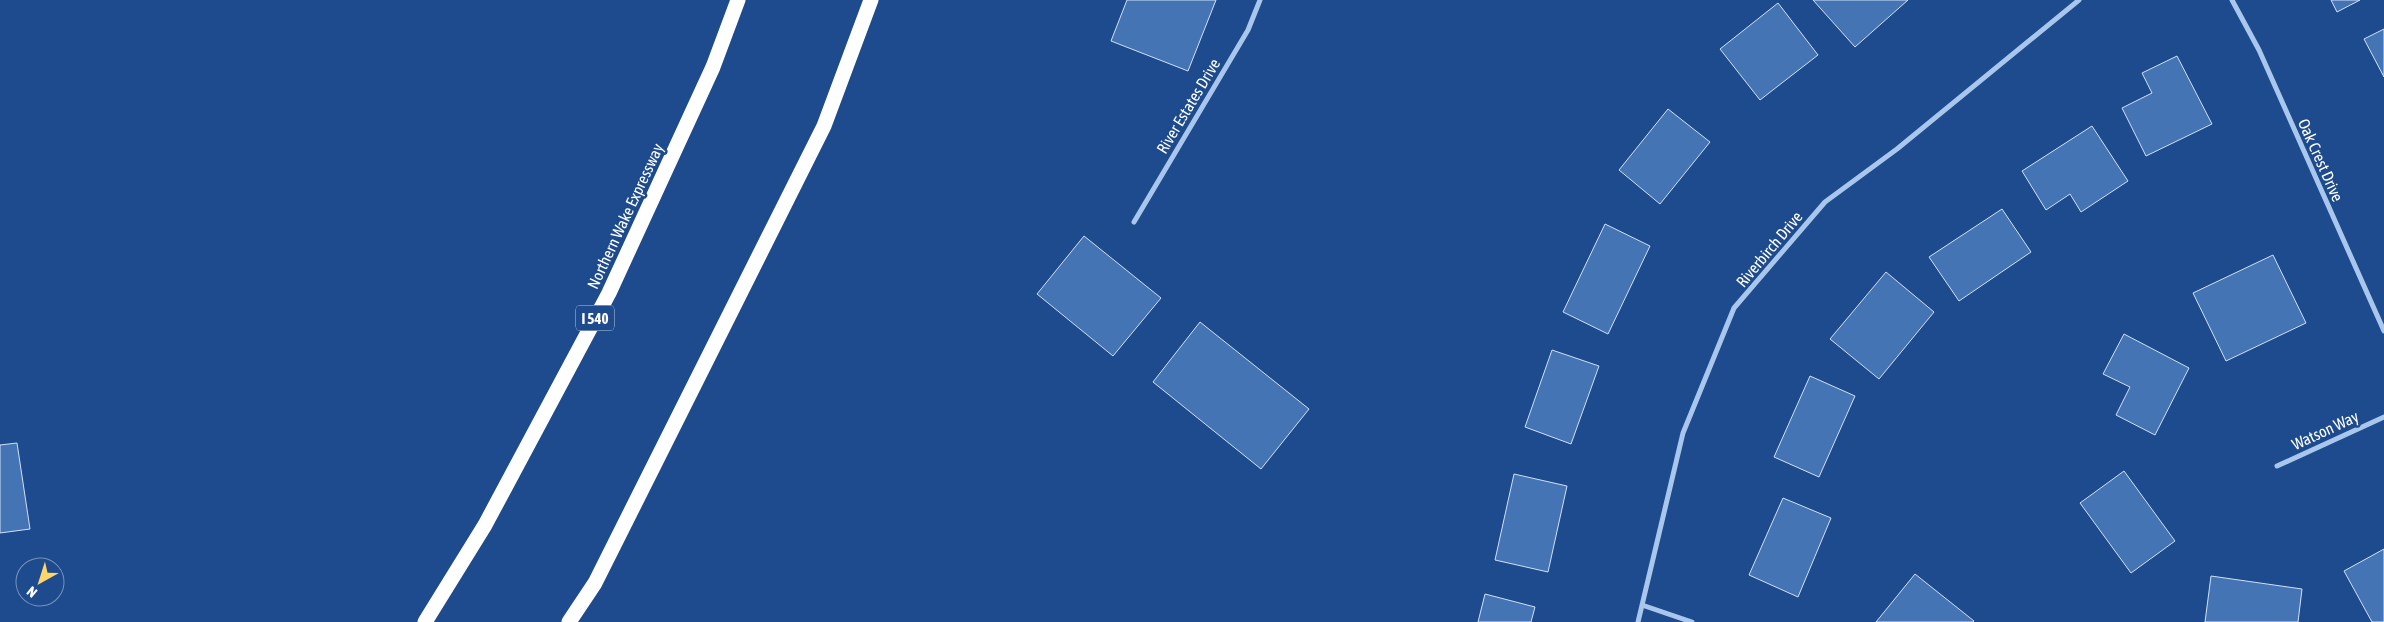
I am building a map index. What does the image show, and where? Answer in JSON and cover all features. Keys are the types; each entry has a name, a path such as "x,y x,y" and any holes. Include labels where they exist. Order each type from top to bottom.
{"highway":[{"name":"Northern Wake Expressway","path":"425,622 485,525 609,293 713,67 738,0"},
{"path":"569,622 595,583 824,126 871,0"}],"street":[{"name":"River Estates Drive","path":"1134,222 1248,30 1260,0"},
{"name":"Riverbirch Drive","path":"1638,622 1684,433 1734,308 1825,202 1897,148 2079,0"},
{"name":"Oak Crest Drive","path":"2232,0 2259,50 2384,331"},
{"name":"Watson Way","path":"2277,466 2384,417"},
{"path":"1642,605 1692,622"}],"building":[{"path":"1127,0 1216,0 1188,71 1111,41"},
{"path":"1813,0 1908,0 1855,47"},
{"path":"2331,0 2360,0 2337,12"},
{"path":"1778,3 1818,55 1760,100 1720,49"},
{"path":"2384,29 2384,77 2364,39"},
{"path":"2177,56 2212,124 2146,156 2122,108 2152,93 2142,73"},
{"path":"1668,109 1710,142 1660,204 1619,170"},
{"path":"2092,126 2128,181 2081,212 2070,194 2046,210 2022,171"},
{"path":"2002,209 2031,252 1959,301 1929,257"},
{"path":"1605,224 1650,246 1608,334 1563,312"},
{"path":"1084,236 1161,298 1113,356 1037,294"},
{"path":"2273,255 2306,323 2226,361 2193,293"},
{"path":"1886,272 1934,312 1879,379 1830,339"},
{"path":"1200,322 1309,409 1261,469 1153,382"},
{"path":"2124,334 2189,368 2155,435 2116,415 2130,387 2103,374"},
{"path":"1552,350 1599,366 1571,444 1525,427"},
{"path":"1810,376 1855,396 1819,477 1774,457"},
{"path":"17,443 30,529 0,533 0,445"},
{"path":"2124,471 2175,541 2131,573 2080,503"},
{"path":"1514,474 1567,486 1548,572 1495,560"},
{"path":"1783,498 1831,518 1798,597 1749,575"},
{"path":"2384,549 2384,622 2372,622 2344,571"},
{"path":"1915,574 1974,621 1876,622"},
{"path":"2211,576 2302,589 2298,622 2205,622"},
{"path":"1485,594 1535,607 1531,622 1478,622"}]}
